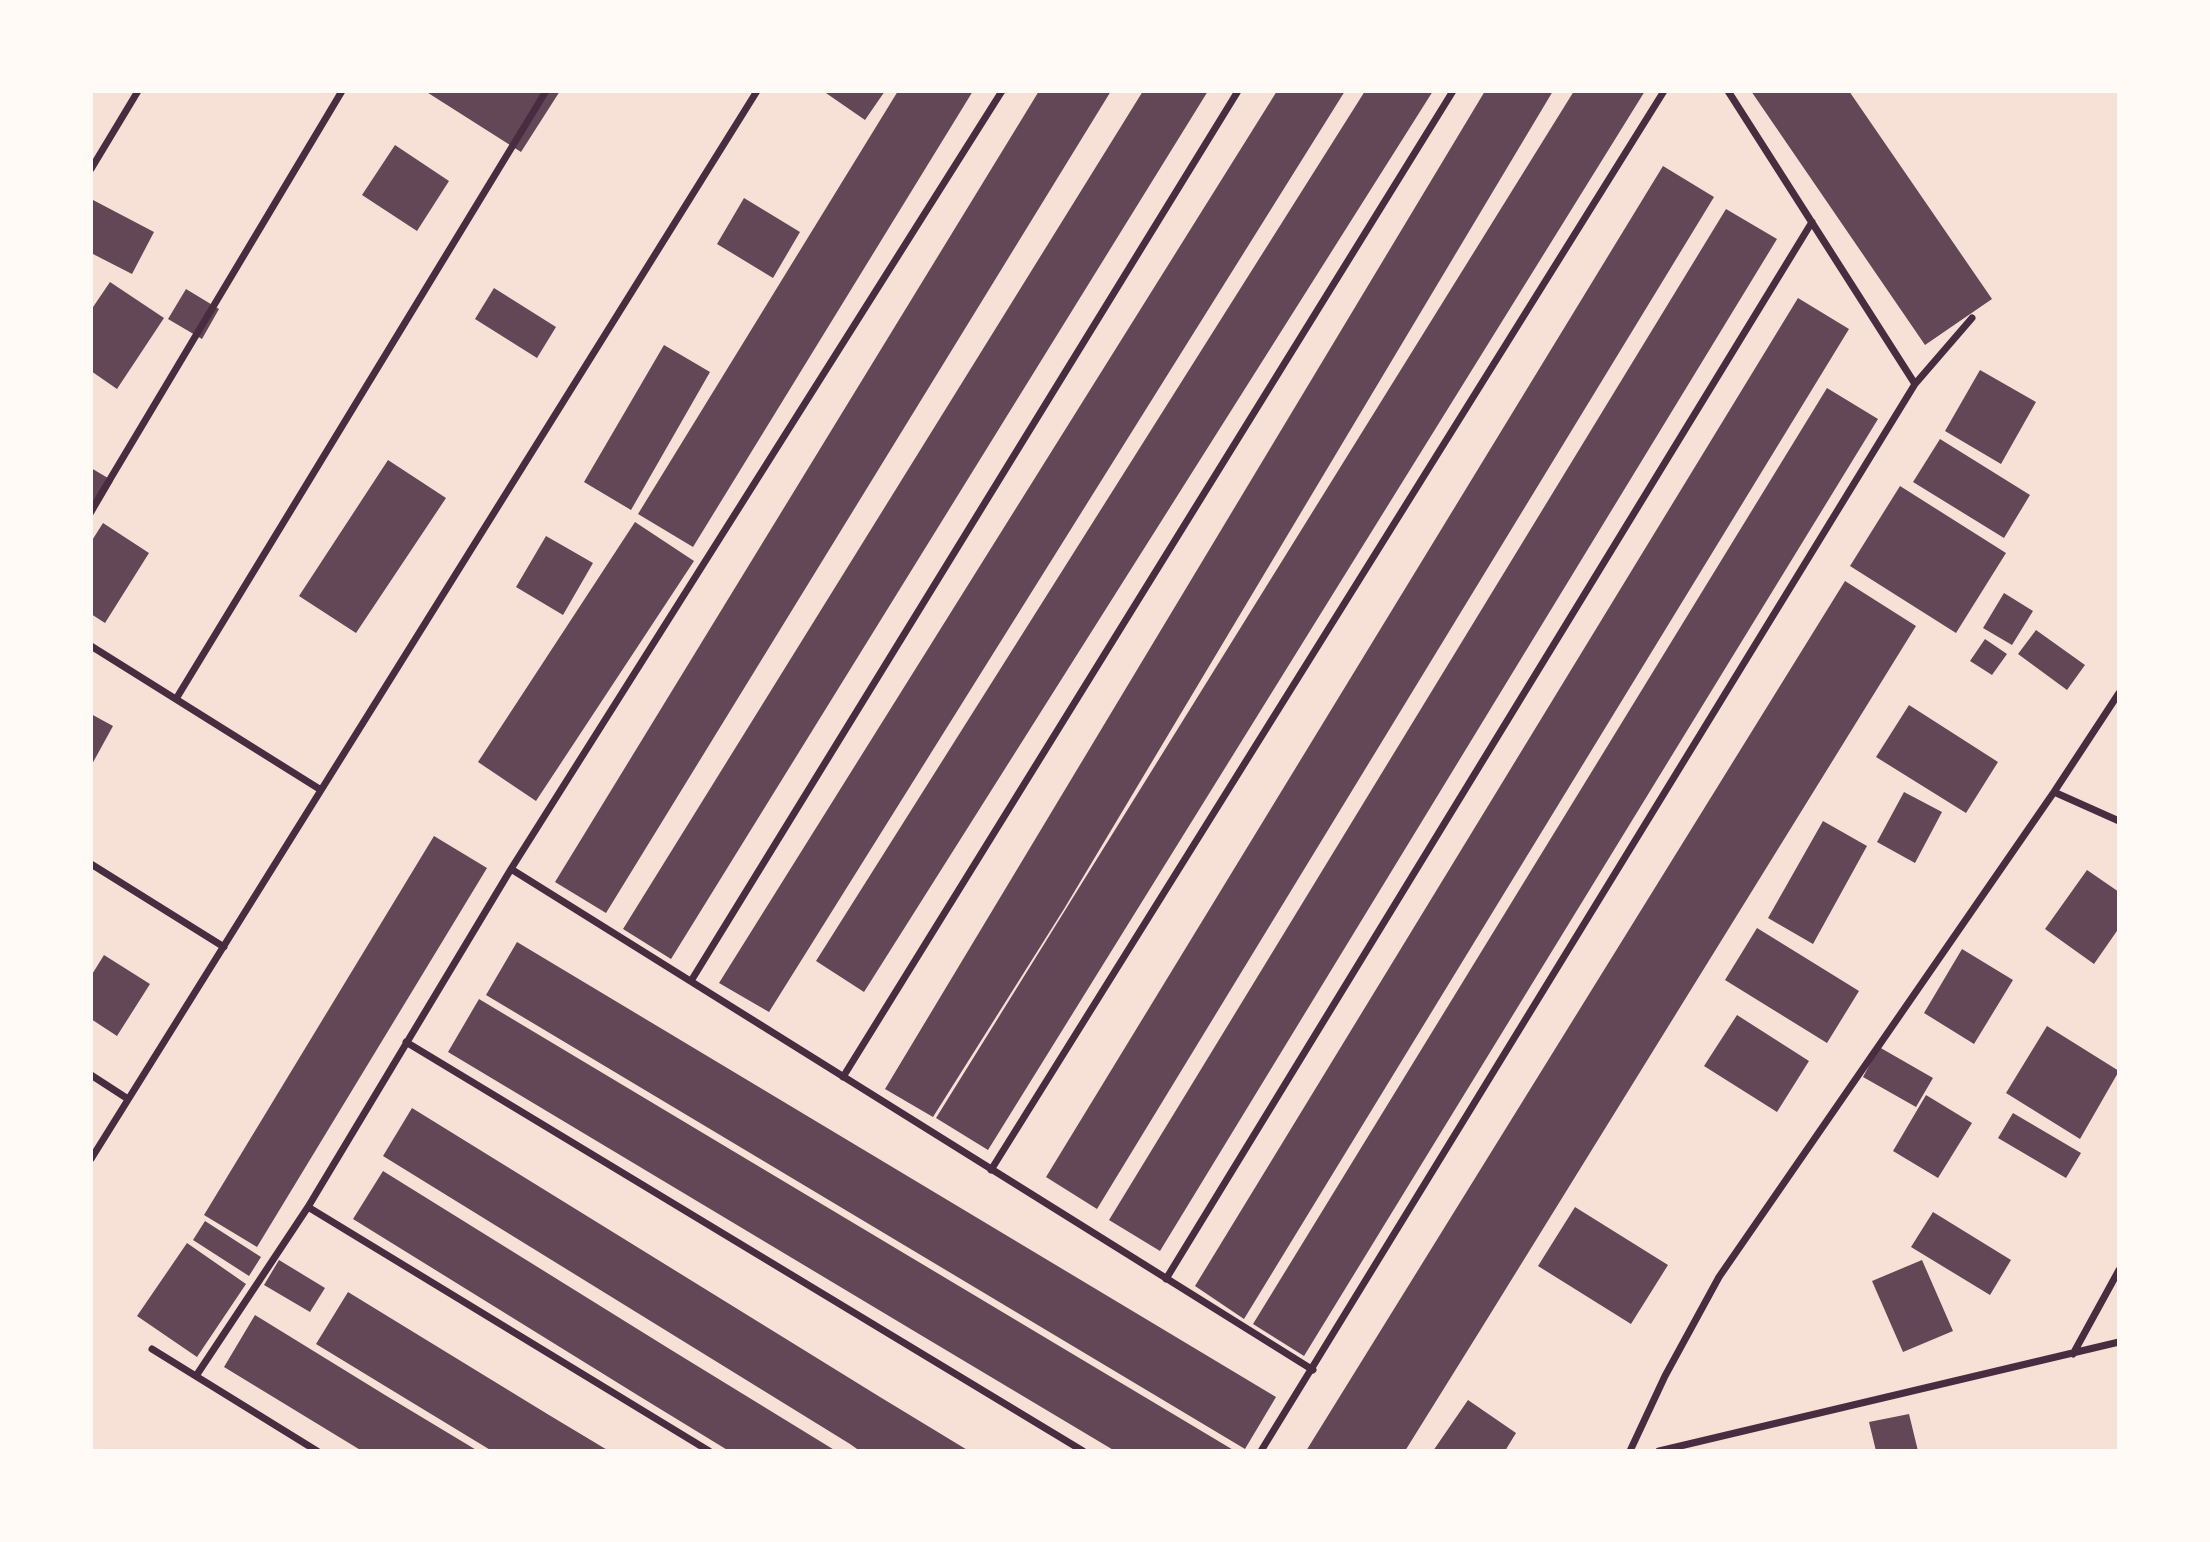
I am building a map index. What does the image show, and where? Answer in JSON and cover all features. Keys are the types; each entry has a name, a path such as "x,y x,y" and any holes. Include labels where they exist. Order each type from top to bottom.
{"street":[{"path":"91,169 138,91"},
{"path":"91,511 342,91"},
{"path":"176,699 546,91"},
{"path":"91,1159 757,91"},
{"path":"196,1376 308,1207 511,869 1002,91"},
{"path":"691,981 1238,91"},
{"path":"843,1077 1453,91"},
{"path":"991,1170 1664,91"},
{"path":"1728,91 1915,384"},
{"path":"1166,1279 1812,222"},
{"path":"1261,1451 1915,384 1972,318"},
{"path":"91,646 321,790"},
{"path":"1630,1451 1665,1376 1719,1277 2054,793 2119,693"},
{"path":"2054,793 2119,821"},
{"path":"91,864 224,947"},
{"path":"511,869 1313,1370"},
{"path":"406,1042 1083,1451"},
{"path":"91,1075 128,1099"},
{"path":"308,1207 709,1451"},
{"path":"2073,1354 2119,1270"},
{"path":"1659,1451 2119,1342"},
{"path":"152,1349 317,1451"}],"building":[{"path":"425,91 560,91 521,152"},
{"path":"823,91 885,91 865,120"},
{"path":"898,91 973,91 693,547 638,514"},
{"path":"1039,91 1111,91 606,913 555,882"},
{"path":"1143,91 1208,91 671,959 623,929"},
{"path":"1277,91 1345,91 769,1012 719,983"},
{"path":"1365,91 1433,91 864,992 816,961"},
{"path":"1485,91 1553,91 1064,909 933,1117 885,1089"},
{"path":"1574,91 1645,91 988,1150 936,1118"},
{"path":"1751,91 1849,91 1992,299 1925,345"},
{"path":"395,145 449,181 417,231 362,195"},
{"path":"1663,166 1714,197 1097,1209 1046,1177"},
{"path":"744,198 800,232 773,278 717,244"},
{"path":"93,200 154,232 132,274 91,253"},
{"path":"1726,209 1777,239 1160,1251 1109,1220"},
{"path":"110,282 164,318 117,389 91,371 91,310"},
{"path":"494,288 556,327 537,358 475,319"},
{"path":"186,289 219,309 202,339 168,319"},
{"path":"1798,298 1849,329 1244,1319 1195,1286"},
{"path":"664,345 710,372 631,510 584,482"},
{"path":"1980,370 2036,402 2001,464 1945,431"},
{"path":"1827,388 1878,419 1304,1356 1253,1324"},
{"path":"1940,439 2030,495 2004,538 1913,482"},
{"path":"388,460 446,498 356,633 299,596"},
{"path":"91,468 113,481 91,519"},
{"path":"1900,486 2006,553 1956,633 1850,566"},
{"path":"635,522 694,561 536,801 478,762"},
{"path":"103,523 149,553 105,623 91,614 91,542"},
{"path":"546,536 593,563 563,615 516,587"},
{"path":"1845,581 1916,626 1481,1329 1405,1451 1306,1451"},
{"path":"2004,593 2033,611 2012,645 1983,628"},
{"path":"2036,630 2085,665 2067,690 2018,654"},
{"path":"1985,639 2007,654 1992,675 1970,661"},
{"path":"1909,705 1998,762 1966,813 1876,757"},
{"path":"91,714 113,726 91,766"},
{"path":"1904,792 1942,812 1915,863 1877,842"},
{"path":"1823,821 1867,846 1813,944 1768,918"},
{"path":"434,836 487,868 257,1247 204,1215"},
{"path":"2087,870 2119,892 2119,928 2094,964 2045,929"},
{"path":"1757,928 1859,991 1827,1043 1725,980"},
{"path":"517,942 1276,1397 1245,1449 486,995"},
{"path":"1962,949 2013,980 1974,1044 1924,1013"},
{"path":"104,955 150,984 117,1036 91,1019 91,976"},
{"path":"479,999 1235,1451 1115,1451 919,1334 448,1052"},
{"path":"1737,1015 1809,1061 1777,1112 1704,1066"},
{"path":"2047,1026 2119,1071 2080,1139 2006,1093"},
{"path":"1879,1047 1933,1078 1916,1107 1863,1077"},
{"path":"1926,1095 1972,1123 1938,1178 1893,1151"},
{"path":"412,1108 969,1451 860,1451 383,1156"},
{"path":"2013,1113 2081,1153 2066,1178 1998,1138"},
{"path":"383,1171 836,1451 729,1451 639,1396 353,1219"},
{"path":"1575,1207 1668,1265 1631,1324 1538,1266"},
{"path":"1933,1212 2011,1260 1990,1295 1911,1247"},
{"path":"205,1221 261,1257 249,1276 193,1240"},
{"path":"187,1243 246,1284 197,1357 137,1316"},
{"path":"279,1260 325,1288 310,1312 264,1285"},
{"path":"1922,1260 1953,1331 1903,1352 1872,1281"},
{"path":"348,1292 609,1451 492,1451 316,1344"},
{"path":"255,1315 478,1451 362,1451 224,1367"},
{"path":"1468,1400 1516,1433 1505,1451 1433,1451"},
{"path":"1909,1414 1918,1451 1876,1451 1869,1422"}]}
